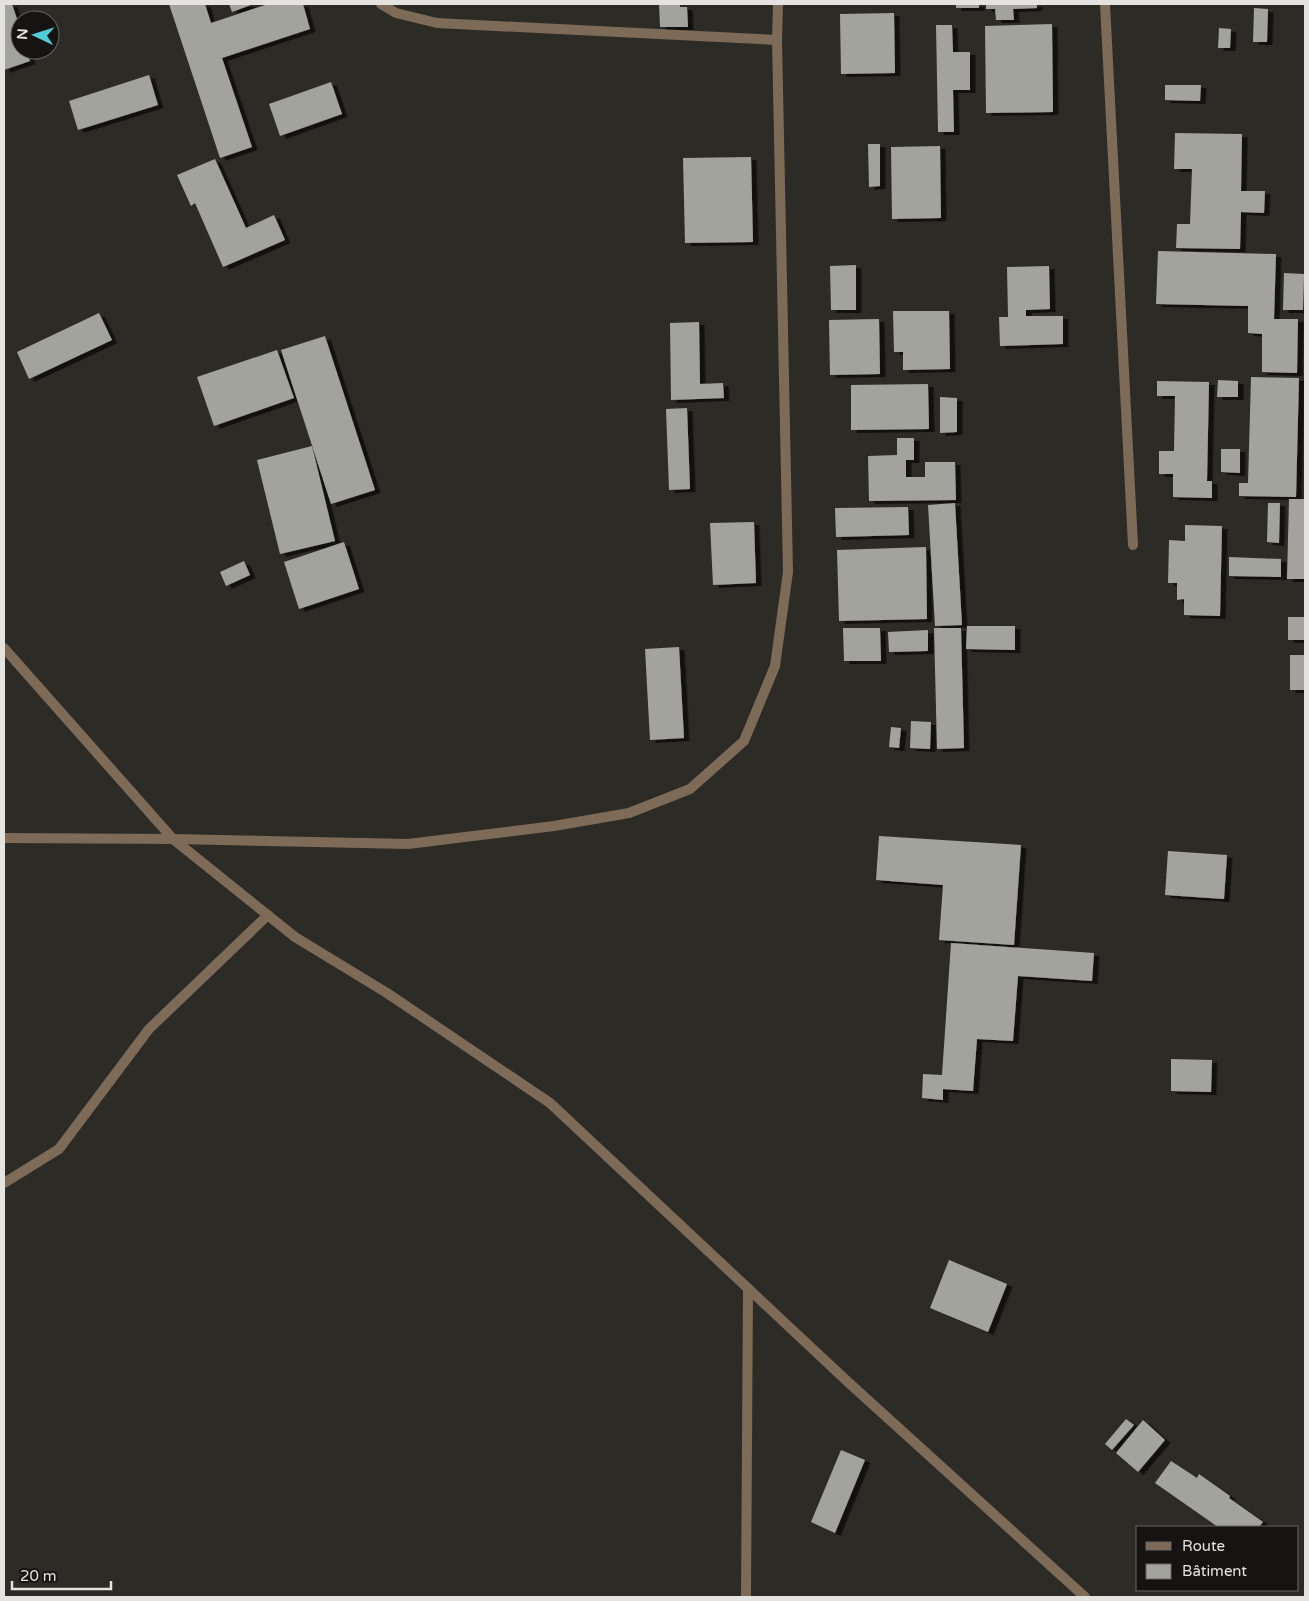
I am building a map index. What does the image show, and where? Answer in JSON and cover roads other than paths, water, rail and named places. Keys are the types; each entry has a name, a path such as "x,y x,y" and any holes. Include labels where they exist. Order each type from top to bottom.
{"street":[{"path":"382,4 396,13 437,23 777,40"},
{"path":"4,838 173,839 408,844 563,824 629,813 690,789 744,741 776,666 788,572 777,40 778,4"},
{"path":"1104,4 1132,546"},
{"path":"4,648 173,839 295,937 387,993 550,1103 848,1382 1085,1597"},
{"path":"4,1183 59,1149 150,1029 212,967 268,915"},
{"path":"746,1597 748,1288"}]}
